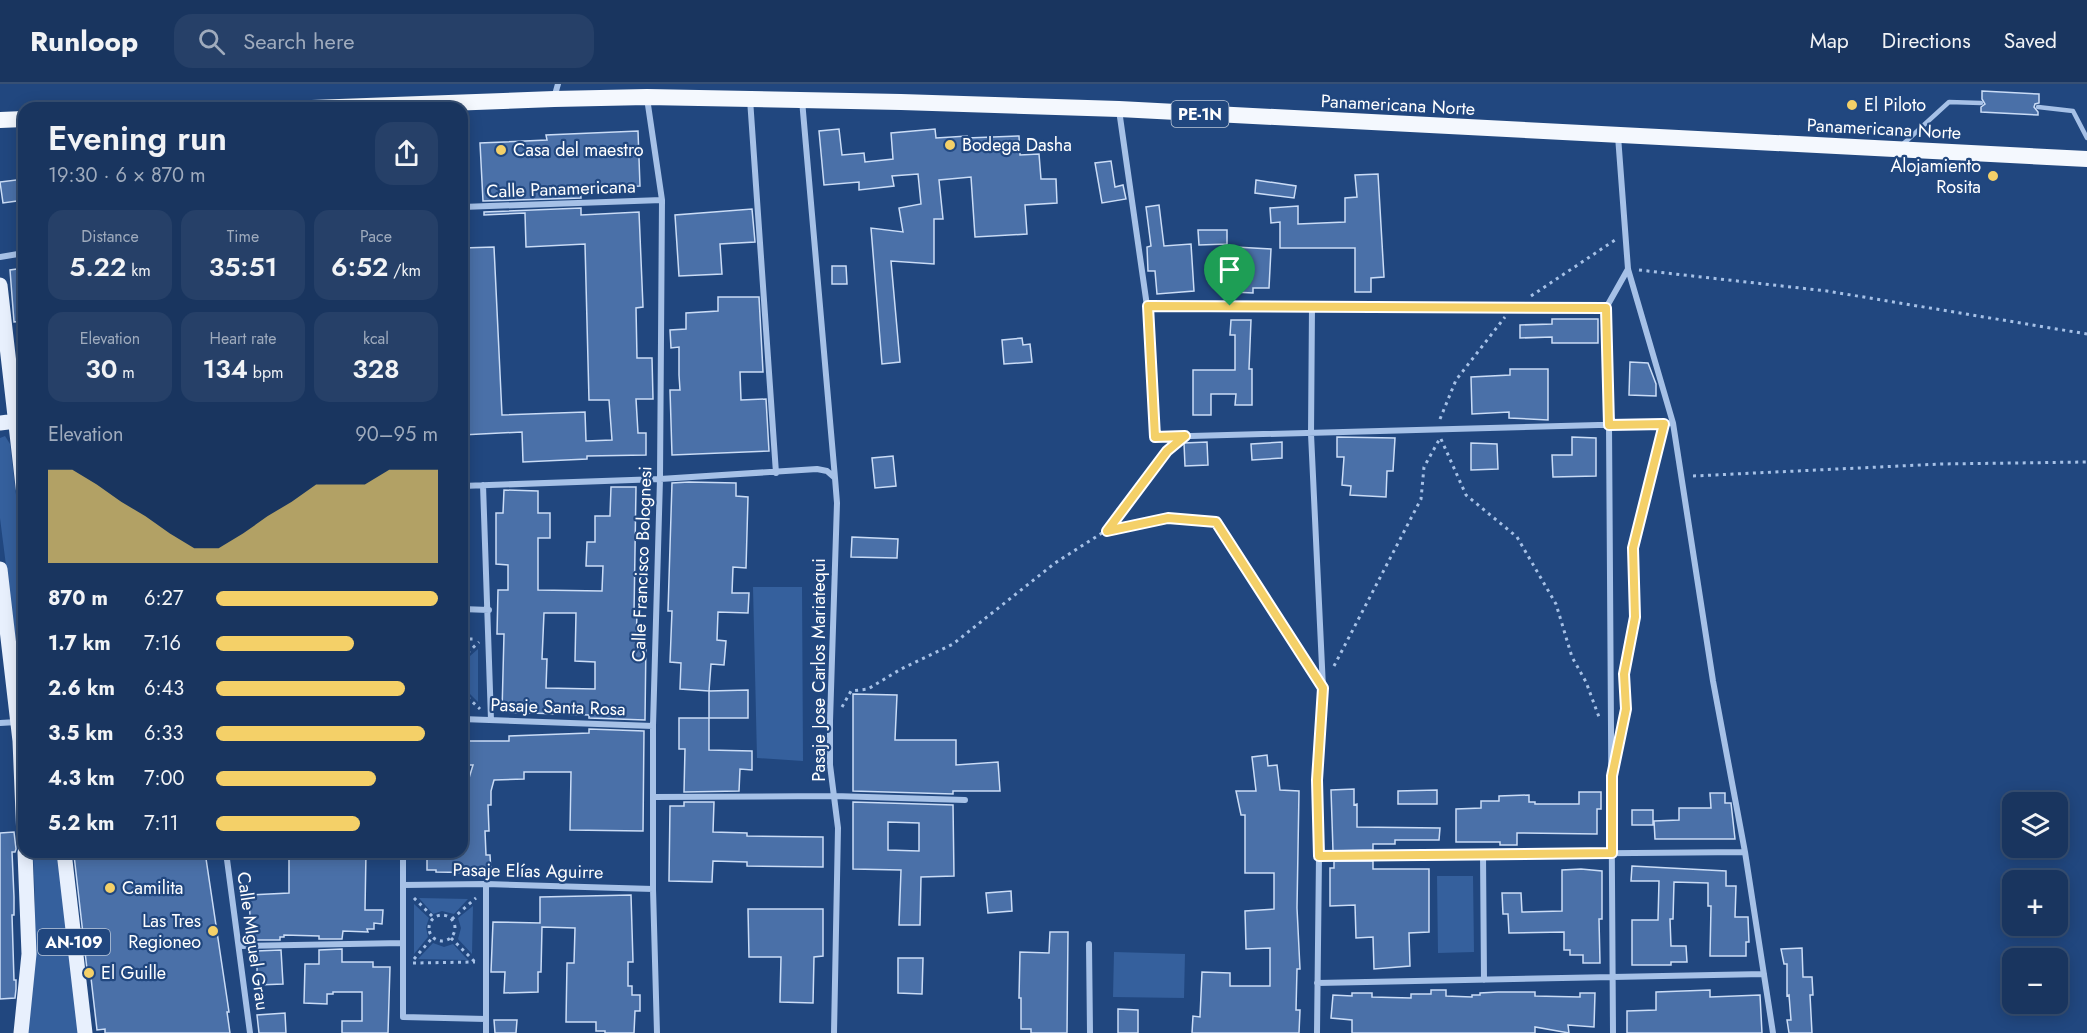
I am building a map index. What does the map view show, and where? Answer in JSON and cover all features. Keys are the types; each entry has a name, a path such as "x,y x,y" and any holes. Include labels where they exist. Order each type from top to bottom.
{"highway":[{"name":"Panamericana Norte","path":"468,103 556,91 647,97 1119,109 2087,159"},
{"path":"0,120 18,119"}],"main road":[{"path":"0,285 18,440"},
{"path":"0,423 16,421"},
{"path":"0,569 18,699"},
{"name":"AN-109","path":"21,1033 28,954 25,858"},
{"name":"AN-109","path":"65,858 85,1033"}],"street":[{"name":"Calle Francisco Bolognesi","path":"647,97 662,200 660,479 653,726 653,889 657,1033"},
{"path":"750,99 776,473"},
{"name":"Pasaje Jose Carlos Mariatequi","path":"802,100 837,503 830,721 830,765 838,828 834,1033"},
{"path":"1119,109 1148,306 1155,437 1673,423"},
{"path":"1618,136 1628,269 1673,423 1713,681 1745,852 1773,1033"},
{"name":"Calle Panamericana","path":"468,207 662,200"},
{"path":"0,257 18,254"},
{"path":"1613,1033 1609,425 1606,308 1628,269"},
{"path":"1148,306 1606,308"},
{"path":"1312,306 1311,434 1323,688 1317,780 1319,856 1317,1033"},
{"path":"468,486 660,479 816,469 827,471 835,478"},
{"path":"483,485 491,720"},
{"path":"468,609 489,610"},
{"name":"Pasaje Santa Rosa","path":"468,719 653,726"},
{"path":"0,723 18,721"},
{"path":"653,797 834,796 965,800"},
{"path":"1319,856 1745,852"},
{"path":"1483,854 1484,980"},
{"name":"Calle MIguel Grau","path":"227,858 250,1033"},
{"path":"403,858 403,1017 486,1019"},
{"path":"486,884 486,1033"},
{"name":"Pasaje Elías Aguirre","path":"403,885 486,884 653,889"},
{"path":"239,946 403,943"},
{"path":"1089,944 1090,1033"},
{"path":"1317,983 1764,974"}],"lane":[{"path":"1898,148 1949,102 1981,103"},
{"path":"2038,107 2073,111 2087,138"}],"path":[{"path":"1436,430 1456,380 1513,307 1627,232"},
{"path":"1628,269 1827,291 2087,333"},
{"path":"1622,731 1626,709 1624,674 1635,617 1633,548 1664,424"},
{"path":"1107,531 1167,451 1185,436"},
{"path":"830,721 836,719 851,691 868,689 953,644 1055,563 1102,533 1168,518 1216,522 1323,688 1421,499 1424,467 1440,439 1466,495 1517,537 1557,604 1572,657 1586,682 1600,718"},
{"path":"1682,477 1941,464 2087,462"},
{"path":"468,639 482,639 468,652"},
{"path":"468,697 482,710"},
{"path":"412,896 434,918"},
{"path":"452,919 478,897"},
{"path":"443,915 452,919 456,929 451,938 442,941 433,937 429,927 434,918 443,915"},
{"path":"433,937 411,963 475,962 451,938"}],"shaded area":[{"path":"5,436 10,444 18,511 18,660 0,518 0,438"},
{"path":"753,587 802,587 803,761 757,758"},
{"path":"478,649 478,702 468,692 468,658"},
{"path":"33,858 59,858 80,1033 27,1033 35,900"},
{"path":"1437,876 1473,876 1474,952 1438,953"},
{"path":"419,898 468,899 454,914 442,911 433,914"},
{"path":"414,904 429,918 426,927 428,937 414,954"},
{"path":"473,906 472,954 458,939 461,928 458,918"},
{"path":"433,943 444,947 453,944 468,960 418,959"},
{"path":"1114,952 1185,954 1184,998 1113,997"}],"building":[{"path":"1982,91 2039,94 2039,103 2034,107 2038,115 1981,112 1981,107 1985,104"},
{"path":"839,129 842,155 864,153 865,162 893,159 891,133 935,129 936,138 1019,136 1020,155 1039,154 1041,179 1056,179 1057,203 1025,205 1027,234 975,237 971,177 939,180 943,219 934,219 934,264 891,261 900,362 882,364 871,228 903,232 899,208 921,204 918,174 892,176 894,186 859,190 859,182 824,185 819,131"},
{"path":"638,131 640,186 580,188 581,198 483,201 480,143 547,140 546,135"},
{"path":"1111,161 1115,187 1123,185 1126,199 1102,203 1095,163"},
{"path":"1378,174 1384,277 1371,278 1371,292 1355,292 1355,248 1280,248 1280,222 1271,223 1270,208 1298,206 1298,224 1345,222 1345,198 1357,197 1355,175"},
{"path":"18,180 18,201 3,203 0,182"},
{"path":"1256,180 1296,186 1294,198 1255,193"},
{"path":"1159,205 1164,246 1191,244 1194,291 1157,294 1155,271 1148,271 1147,247 1151,246 1146,207"},
{"path":"581,208 581,215 639,212 643,307 636,308 637,358 652,358 653,399 636,399 638,433 646,433 646,455 587,456 587,459 523,462 522,432 468,435 468,248 494,247 502,415 585,412 586,441 612,440 609,400 589,400 585,244 526,247 525,213 484,215 484,212"},
{"path":"752,209 755,242 720,244 722,274 679,276 675,215"},
{"path":"1198,230 1227,230 1227,244 1199,245"},
{"path":"1235,247 1271,249 1269,288 1253,288 1253,293 1233,292"},
{"path":"832,266 846,266 847,284 832,284"},
{"path":"18,269 18,322 14,322 10,270"},
{"path":"718,297 759,297 763,372 740,372 741,400 766,399 769,451 672,455 670,390 680,390 679,347 671,348 670,330 686,329 686,313 718,311"},
{"path":"1552,319 1598,319 1598,343 1552,343 1552,337 1520,338 1520,325 1552,324"},
{"path":"1231,320 1251,320 1249,369 1252,369 1252,405 1235,405 1236,394 1211,394 1211,415 1193,415 1193,370 1235,370 1235,335 1230,335"},
{"path":"1022,338 1023,345 1030,344 1032,362 1004,364 1002,340"},
{"path":"1630,362 1648,363 1656,384 1656,396 1629,395"},
{"path":"1510,369 1548,369 1548,420 1509,418 1509,412 1472,414 1471,377 1510,375"},
{"path":"1337,437 1395,438 1393,471 1387,471 1386,497 1350,495 1351,486 1342,485 1344,457 1337,457"},
{"path":"1572,437 1596,438 1596,476 1553,477 1552,455 1572,455"},
{"path":"1207,442 1208,465 1185,466 1184,443"},
{"path":"1282,442 1282,458 1252,460 1251,444"},
{"path":"1471,443 1497,444 1498,469 1471,470"},
{"path":"893,456 896,486 875,488 872,458"},
{"path":"672,483 736,483 736,496 748,497 746,568 733,567 732,593 749,593 748,613 718,612 717,640 726,641 724,665 711,664 709,691 680,689 681,663 670,662 672,611 668,611"},
{"path":"611,487 636,487 634,614 637,614 636,640 646,640 645,720 589,718 589,715 502,712 504,634 497,634 498,590 508,590 508,565 496,564 496,513 503,513 504,490 538,491 538,513 550,513 550,538 538,538 538,590 602,591 603,566 586,566 587,542 595,542 595,516 610,516","holes":["544,613 576,613 575,661 595,662 595,689 546,688 547,659 542,659"]},
{"path":"852,537 898,539 897,558 851,557"},
{"path":"748,690 748,718 709,718 709,691"},
{"path":"853,694 897,695 895,740 956,740 956,765 998,762 1000,791 953,791 953,794 853,791"},
{"path":"679,718 709,718 709,750 752,751 752,770 740,769 739,791 684,792 685,749 679,749"},
{"path":"589,729 644,731 643,831 570,830 571,772 524,772 524,779 494,780 491,805 488,805 489,831 485,831 486,855 490,855 491,873 427,870 427,858 468,858 468,781 473,765 468,765 468,741 509,741 509,736 589,733"},
{"path":"1267,755 1268,766 1277,765 1280,790 1299,791 1297,908 1300,969 1297,969 1296,1010 1300,1010 1299,1033 1192,1033 1193,1016 1200,1017 1202,972 1230,973 1230,986 1270,986 1270,948 1246,949 1245,911 1274,909 1274,873 1245,873 1245,815 1241,815 1236,791 1256,791 1252,757"},
{"path":"1354,789 1354,805 1357,804 1357,827 1440,828 1439,840 1395,840 1395,844 1373,844 1373,850 1333,851 1331,790"},
{"path":"1437,790 1437,804 1398,804 1398,791"},
{"path":"1579,792 1601,792 1601,809 1597,809 1597,834 1517,833 1517,845 1500,845 1500,842 1456,842 1456,809 1481,808 1481,801 1499,801 1499,796 1529,795 1529,802 1535,802 1535,804 1579,804"},
{"path":"1710,793 1725,793 1725,803 1731,803 1735,839 1655,839 1654,821 1679,820 1679,808 1711,808"},
{"path":"684,802 714,802 713,832 747,833 747,836 823,837 823,867 747,866 747,862 713,861 712,882 669,881 670,806 684,806"},
{"path":"853,802 953,805 954,876 921,877 920,925 899,925 901,870 853,869","holes":["888,822 919,823 919,851 888,850"]},
{"path":"1632,810 1653,810 1653,825 1632,825"},
{"path":"14,832 16,849 12,852 14,915 12,915 16,989 15,998 0,999 0,833"},
{"path":"74,858 206,858 229,1012 227,1012 230,1033 105,1033 105,1029 97,1030 91,978 88,978"},
{"path":"289,858 366,858 365,910 383,910 382,924 374,923 374,929 367,929 368,932 343,931 342,939 284,935 280,937 280,940 251,938 249,895 289,893"},
{"path":"1334,861 1373,861 1373,869 1429,869 1429,932 1409,933 1410,966 1374,969 1373,937 1356,938 1355,905 1330,906 1330,868 1334,868"},
{"path":"1632,866 1726,871 1726,886 1736,886 1735,917 1748,917 1749,942 1746,942 1746,956 1710,956 1711,906 1708,906 1708,883 1674,882 1673,919 1670,919 1671,946 1686,946 1687,962 1671,962 1671,965 1632,965 1632,920 1658,920 1659,881 1631,881"},
{"path":"1562,870 1602,871 1602,919 1599,919 1600,963 1583,963 1583,955 1570,955 1570,950 1564,950 1564,932 1509,933 1508,914 1503,914 1502,893 1521,893 1522,912 1562,911"},
{"path":"1011,891 1012,911 988,913 986,893"},
{"path":"631,895 633,962 628,962 628,986 632,986 632,995 640,995 640,1011 635,1011 634,1033 596,1031 596,1022 566,1022 567,963 574,963 575,928 542,927 538,992 504,993 505,972 491,972 493,922 540,923 540,897"},
{"path":"748,909 823,909 823,956 814,957 813,1003 780,1002 781,957 749,957"},
{"path":"1050,932 1068,932 1067,1033 1031,1033 1031,1029 1021,1029 1020,952 1049,953"},
{"path":"1802,948 1803,977 1812,977 1813,995 1810,995 1812,1033 1789,1033 1787,1020 1791,1020 1789,995 1787,996 1787,964 1784,964 1781,949"},
{"path":"342,949 342,962 373,962 373,967 390,967 388,1033 342,1033 342,1021 362,1021 362,992 333,992 333,994 327,994 327,1004 304,1003 305,964 319,964 319,950"},
{"path":"281,950 283,984 258,985 256,951"},
{"path":"898,958 923,958 922,994 898,993"},
{"path":"1431,990 1446,990 1446,996 1472,997 1480,993 1498,992 1535,992 1535,996 1580,997 1580,993 1595,993 1594,1027 1568,1025 1569,1033 1535,1027 1535,1033 1352,1033 1352,1020 1331,1018 1333,995 1352,996 1352,993 1372,993 1372,997 1411,998 1411,994 1431,994"},
{"path":"1710,990 1710,997 1760,995 1762,1033 1627,1033 1627,1011 1656,1010 1656,992"},
{"path":"1118,1009 1138,1010 1138,1033 1118,1033"},
{"path":"285,1013 286,1033 259,1033 257,1015"},
{"path":"494,1020 517,1020 516,1033 495,1033"}],"place":[{"name":"El Piloto","path":"1852,105"},
{"name":"Bodega Dasha","path":"950,145"},
{"name":"Casa del maestro","path":"501,150"},
{"name":"Alojamiento Rosita","path":"1993,176"},
{"name":"Camilita","path":"110,888"},
{"name":"Las Tres Regioneo","path":"213,931"},
{"name":"El Guille","path":"89,973"}],"route":[{"path":"1148,306 1230,306 1606,308 1609,425 1664,424 1633,548 1635,617 1624,674 1626,709 1612,776 1612,853 1319,856 1317,780 1323,688 1216,522 1168,518 1107,531 1167,451 1185,436 1155,437 1148,306"}]}
